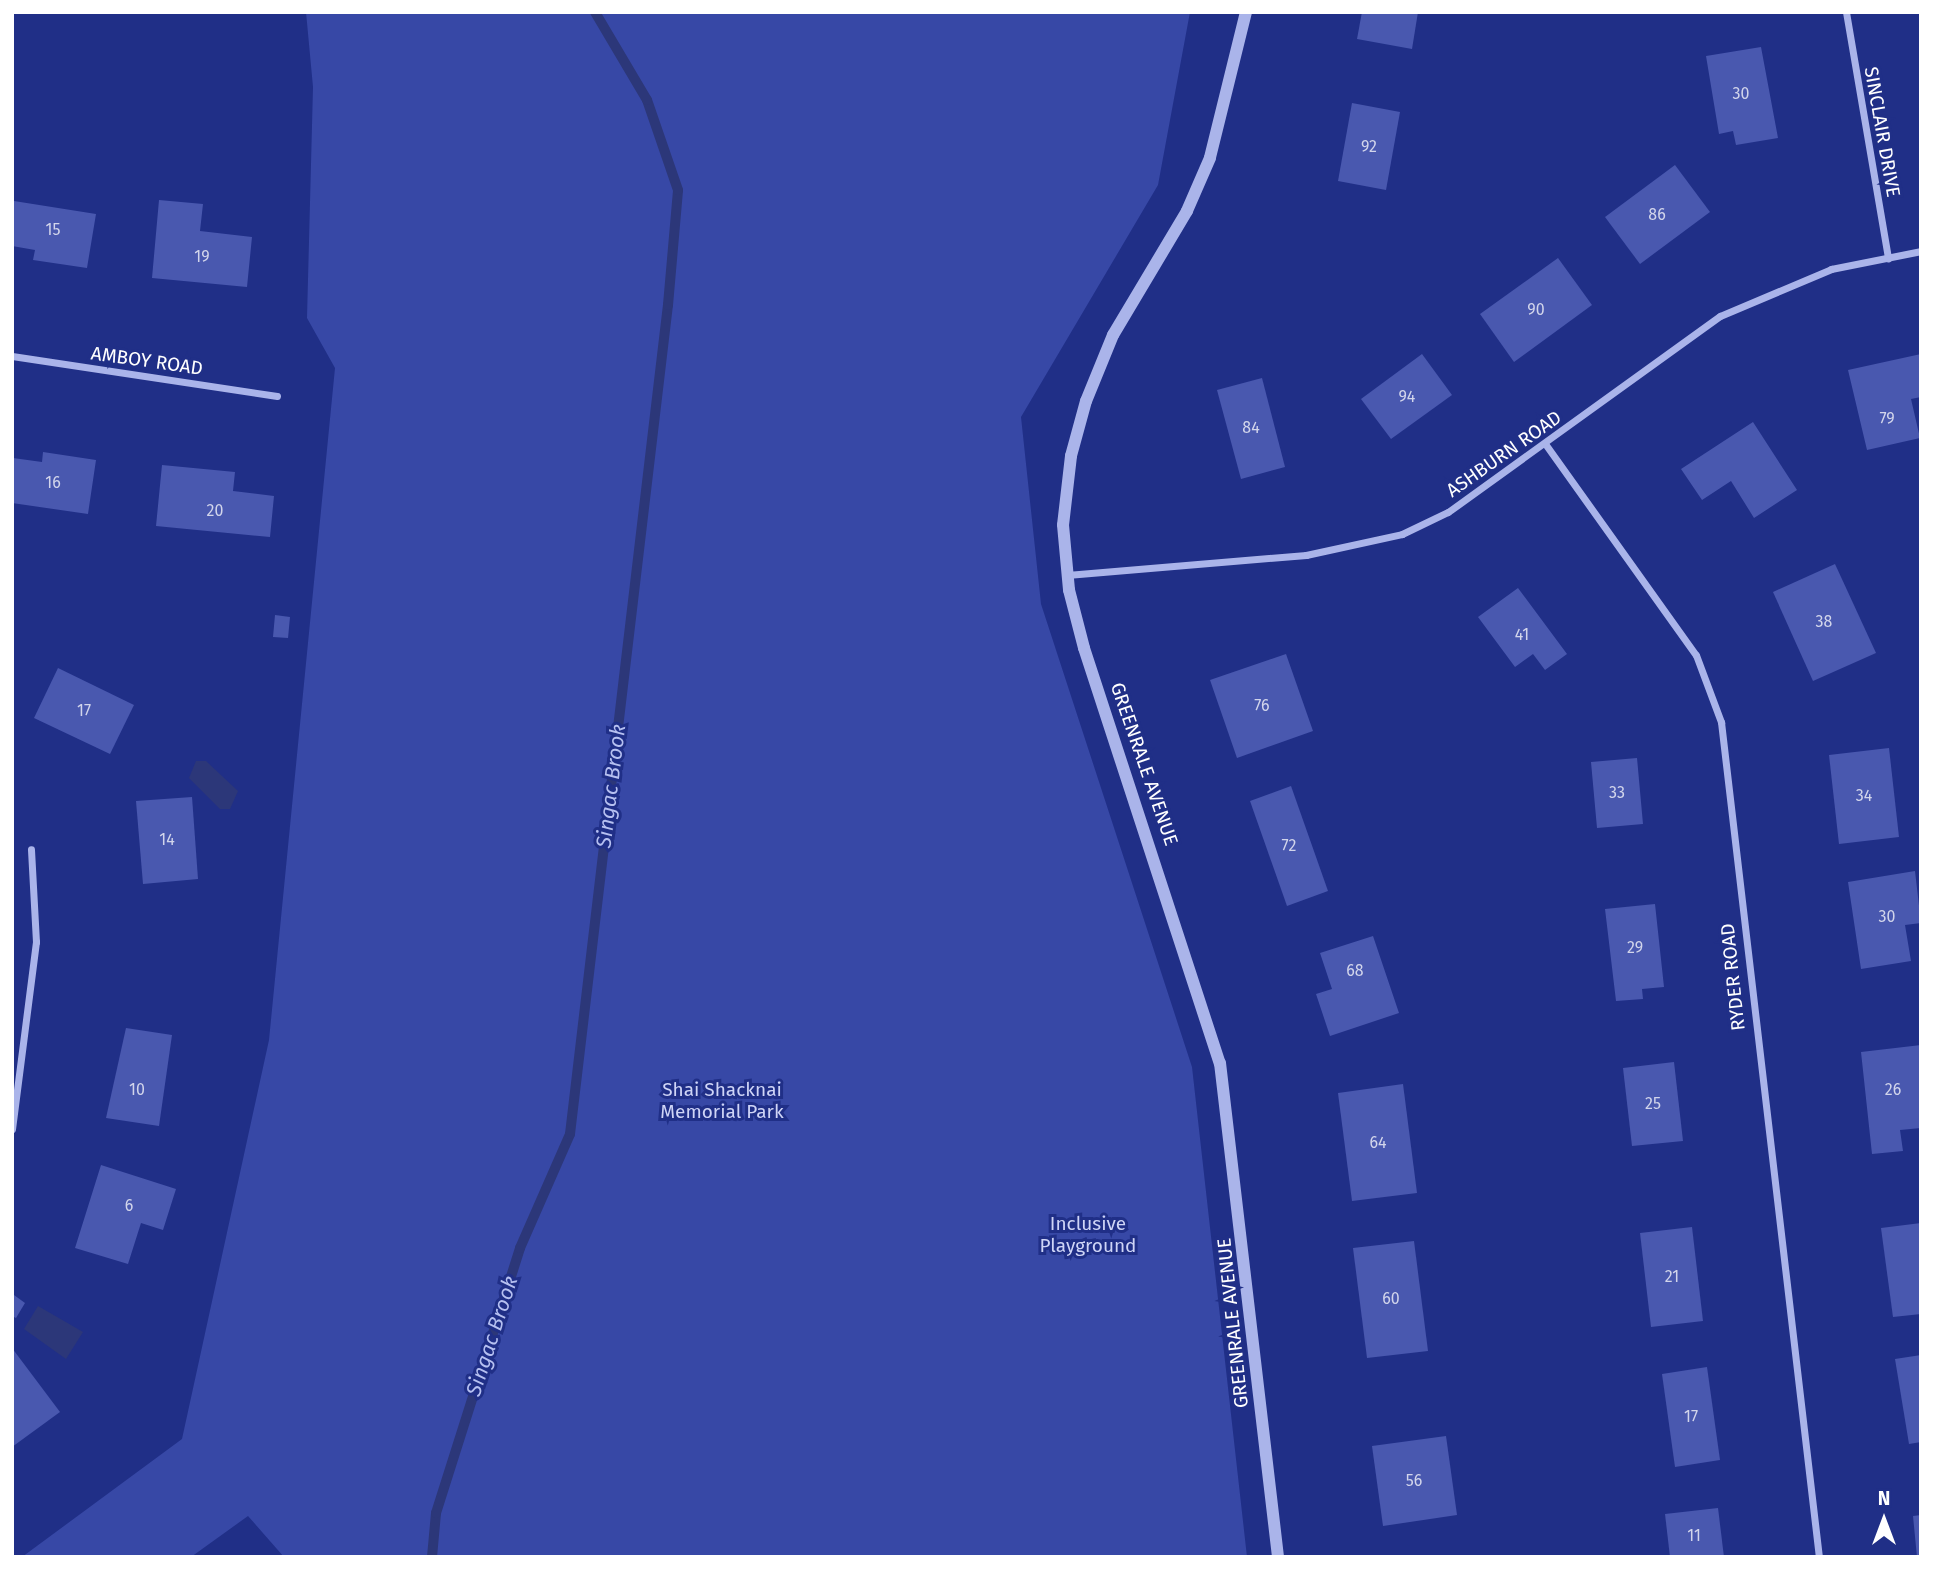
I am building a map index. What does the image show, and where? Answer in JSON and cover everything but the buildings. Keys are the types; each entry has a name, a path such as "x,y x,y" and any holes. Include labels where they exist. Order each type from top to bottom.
{"street":[{"name":"GREENRALE AVENUE","path":"1246,12 1210,158 1187,211 1114,335 1086,401 1071,456 1063,525 1068,575 1084,648 1220,1063 1278,1557"},
{"name":"SINCLAIR DRIVE","path":"1846,12 1888,257"},
{"name":"ASHBURN ROAD","path":"1068,575 1355,549 1448,512 1546,445 1720,316 1775,288 1888,257 1921,251"},
{"name":"AMBOY ROAD","path":"12,356 277,396"},
{"name":"RYDER ROAD","path":"1546,445 1696,655 1721,722 1819,1557"},
{"path":"12,1129 36,942 31,849"}],"green space":[{"name":"Shai Shacknai Memorial Park","path":"306,12 1190,12 1158,185 1021,417 1041,604 1192,1067 1247,1557 284,1557 248,1516 191,1557 22,1557 182,1439 269,1040 335,368 307,318 313,87"}],"water":[{"path":"196,761 206,761 238,791 230,809 220,809 189,778"},
{"path":"38,1306 83,1332 66,1359 24,1329"}],"waterway":[{"name":"Singac Brook","path":"432,1557 436,1513 520,1248 570,1134 668,305 678,190 647,100 595,12"}],"park label":[{"name":"Inclusive Playground","path":"1088,1235"}]}
